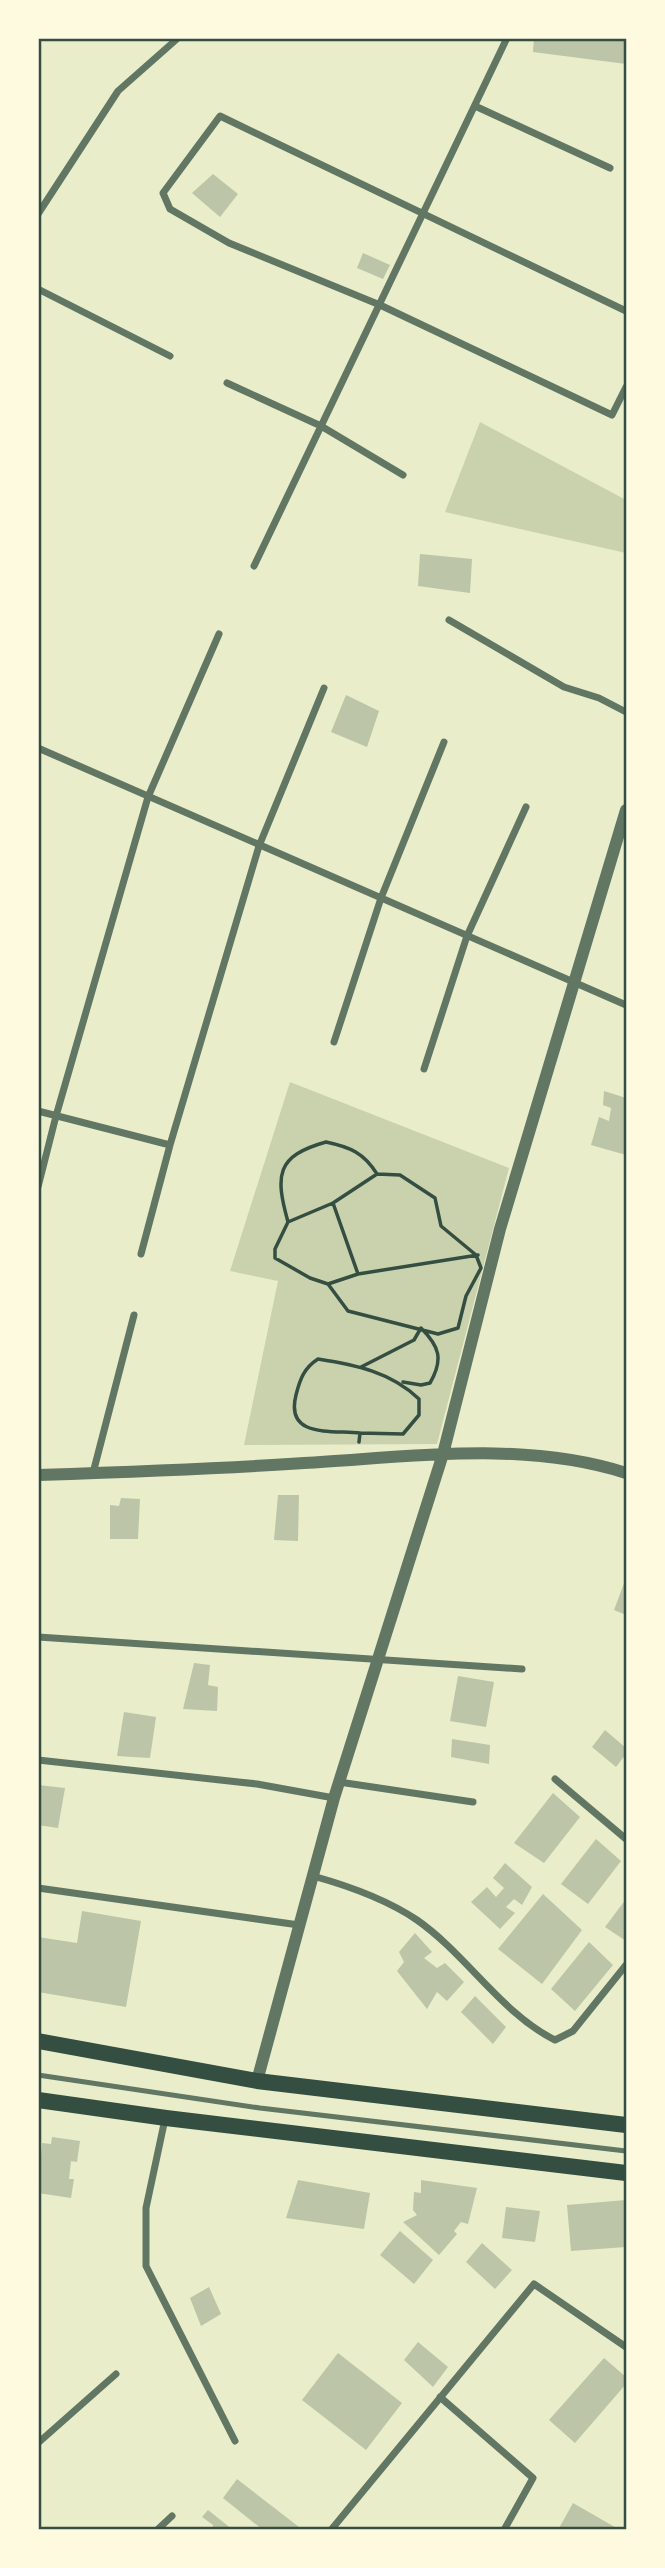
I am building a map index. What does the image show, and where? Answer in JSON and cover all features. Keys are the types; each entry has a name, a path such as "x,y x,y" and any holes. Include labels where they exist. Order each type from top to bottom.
{"main road":[{"path":"38,2041 257,2081 626,2125"},
{"path":"38,2099 166,2118 626,2172"}],"street":[{"path":"38,214 118,91 178,38"},
{"path":"254,566 507,38"},
{"path":"475,106 610,168"},
{"path":"626,311 220,116 163,193 170,209 229,243 380,304 612,415 626,387"},
{"path":"38,289 170,356"},
{"path":"227,383 321,426 403,475"},
{"path":"449,620 564,687 599,698 626,712"},
{"path":"38,1187 56,1116 149,797 219,634"},
{"path":"141,1254 170,1145 259,846 324,688"},
{"path":"334,1042 381,898 444,743"},
{"path":"38,748 626,1005"},
{"path":"425,1069 467,936 526,807"},
{"path":"257,2081 334,1798 443,1454 500,1229 626,810"},
{"path":"38,1111 170,1145"},
{"path":"93,1473 134,1315"},
{"path":"38,1475 141,1474 443,1454 518,1453 604,1466 626,1473"},
{"path":"38,1637 522,1668"},
{"path":"38,1760 257,1784 334,1798"},
{"path":"555,1779 626,1839"},
{"path":"340,1782 473,1802"},
{"path":"313,1876 380,1900 418,1921 511,2008 555,2040 573,2031 626,1965"},
{"path":"38,1888 299,1925"},
{"path":"166,2118 146,2208 146,2266 235,2441"},
{"path":"331,2529 534,2284 626,2347"},
{"path":"38,2443 116,2374"},
{"path":"440,2397 534,2478 504,2529"},
{"path":"157,2529 172,2516"}],"lane":[{"path":"38,2075 260,2108 626,2151"}],"path":[{"path":"288,1222 333,1203 377,1174 400,1175 435,1198 441,1226 476,1255 481,1268 466,1296 458,1328 438,1334 348,1311 328,1284 310,1278 275,1258 275,1249 288,1222 279,1189 288,1162 300,1149 327,1142 354,1148 370,1162 377,1174"},
{"path":"333,1203 358,1274"},
{"path":"328,1284 358,1274 476,1255 487,1256"},
{"path":"361,1367 414,1340 421,1328"},
{"path":"401,1382 419,1399 419,1415 403,1434 309,1428 298,1422 293,1413 306,1367 318,1359 361,1367 401,1382 421,1385 430,1383 438,1369 436,1344 421,1328"},
{"path":"359,1442 360,1433"}],"green space":[{"path":"480,422 626,500 626,553 445,512"},
{"path":"290,1082 509,1168 437,1444 244,1445 278,1281 230,1271"}],"building":[{"path":"534,38 626,38 626,64 533,52"},
{"path":"213,174 238,194 220,217 192,193"},
{"path":"363,253 390,265 383,279 357,268"},
{"path":"420,554 472,559 470,593 418,586"},
{"path":"346,695 379,711 367,747 331,732"},
{"path":"604,1091 626,1098 626,1155 591,1145 599,1117 609,1121 611,1108 603,1105"},
{"path":"278,1495 299,1495 298,1541 274,1540"},
{"path":"121,1498 140,1499 138,1539 110,1539 110,1505 119,1506"},
{"path":"626,1578 626,1615 614,1610"},
{"path":"194,1663 210,1665 208,1685 218,1687 217,1711 183,1709"},
{"path":"458,1676 494,1682 486,1727 450,1721"},
{"path":"124,1712 156,1717 150,1758 117,1756"},
{"path":"605,1730 626,1748 626,1754 616,1767 592,1747"},
{"path":"452,1739 490,1745 489,1764 451,1757"},
{"path":"38,1785 65,1788 58,1828 38,1825"},
{"path":"553,1793 580,1817 544,1863 514,1843"},
{"path":"596,1839 621,1861 588,1904 561,1884"},
{"path":"505,1863 532,1887 522,1905 514,1899 506,1907 515,1913 500,1929 471,1902 487,1887 496,1897 504,1888 493,1878"},
{"path":"543,1894 582,1930 542,1984 498,1949"},
{"path":"626,1899 626,1941 605,1927"},
{"path":"82,1911 141,1921 126,2007 38,1992 38,1937 77,1943"},
{"path":"415,1933 432,1952 424,1958 437,1968 445,1963 464,1982 447,2001 437,1992 427,2009 397,1971 404,1962 399,1952"},
{"path":"589,1942 613,1965 575,2011 551,1989"},
{"path":"475,1996 506,2027 493,2044 461,2012"},
{"path":"52,2137 80,2141 77,2162 71,2161 69,2179 74,2179 71,2198 38,2193 42,2143 51,2144"},
{"path":"298,2180 370,2193 364,2229 286,2218"},
{"path":"421,2180 477,2188 468,2224 461,2222 454,2231 457,2234 439,2255 403,2222 417,2215 413,2210 414,2192 421,2193"},
{"path":"626,2200 626,2247 571,2251 567,2205"},
{"path":"506,2207 540,2211 535,2242 502,2238"},
{"path":"400,2231 433,2260 414,2284 380,2255"},
{"path":"482,2243 512,2270 495,2289 466,2262"},
{"path":"209,2287 221,2314 201,2326 190,2298"},
{"path":"418,2342 448,2367 433,2387 404,2360"},
{"path":"338,2353 402,2403 366,2450 302,2400"},
{"path":"604,2358 626,2377 626,2384 575,2443 549,2420"},
{"path":"237,2479 299,2527 297,2530 263,2530 223,2498"},
{"path":"573,2503 620,2530 558,2530"},
{"path":"208,2510 233,2530 213,2530 213,2525 202,2517"}]}
